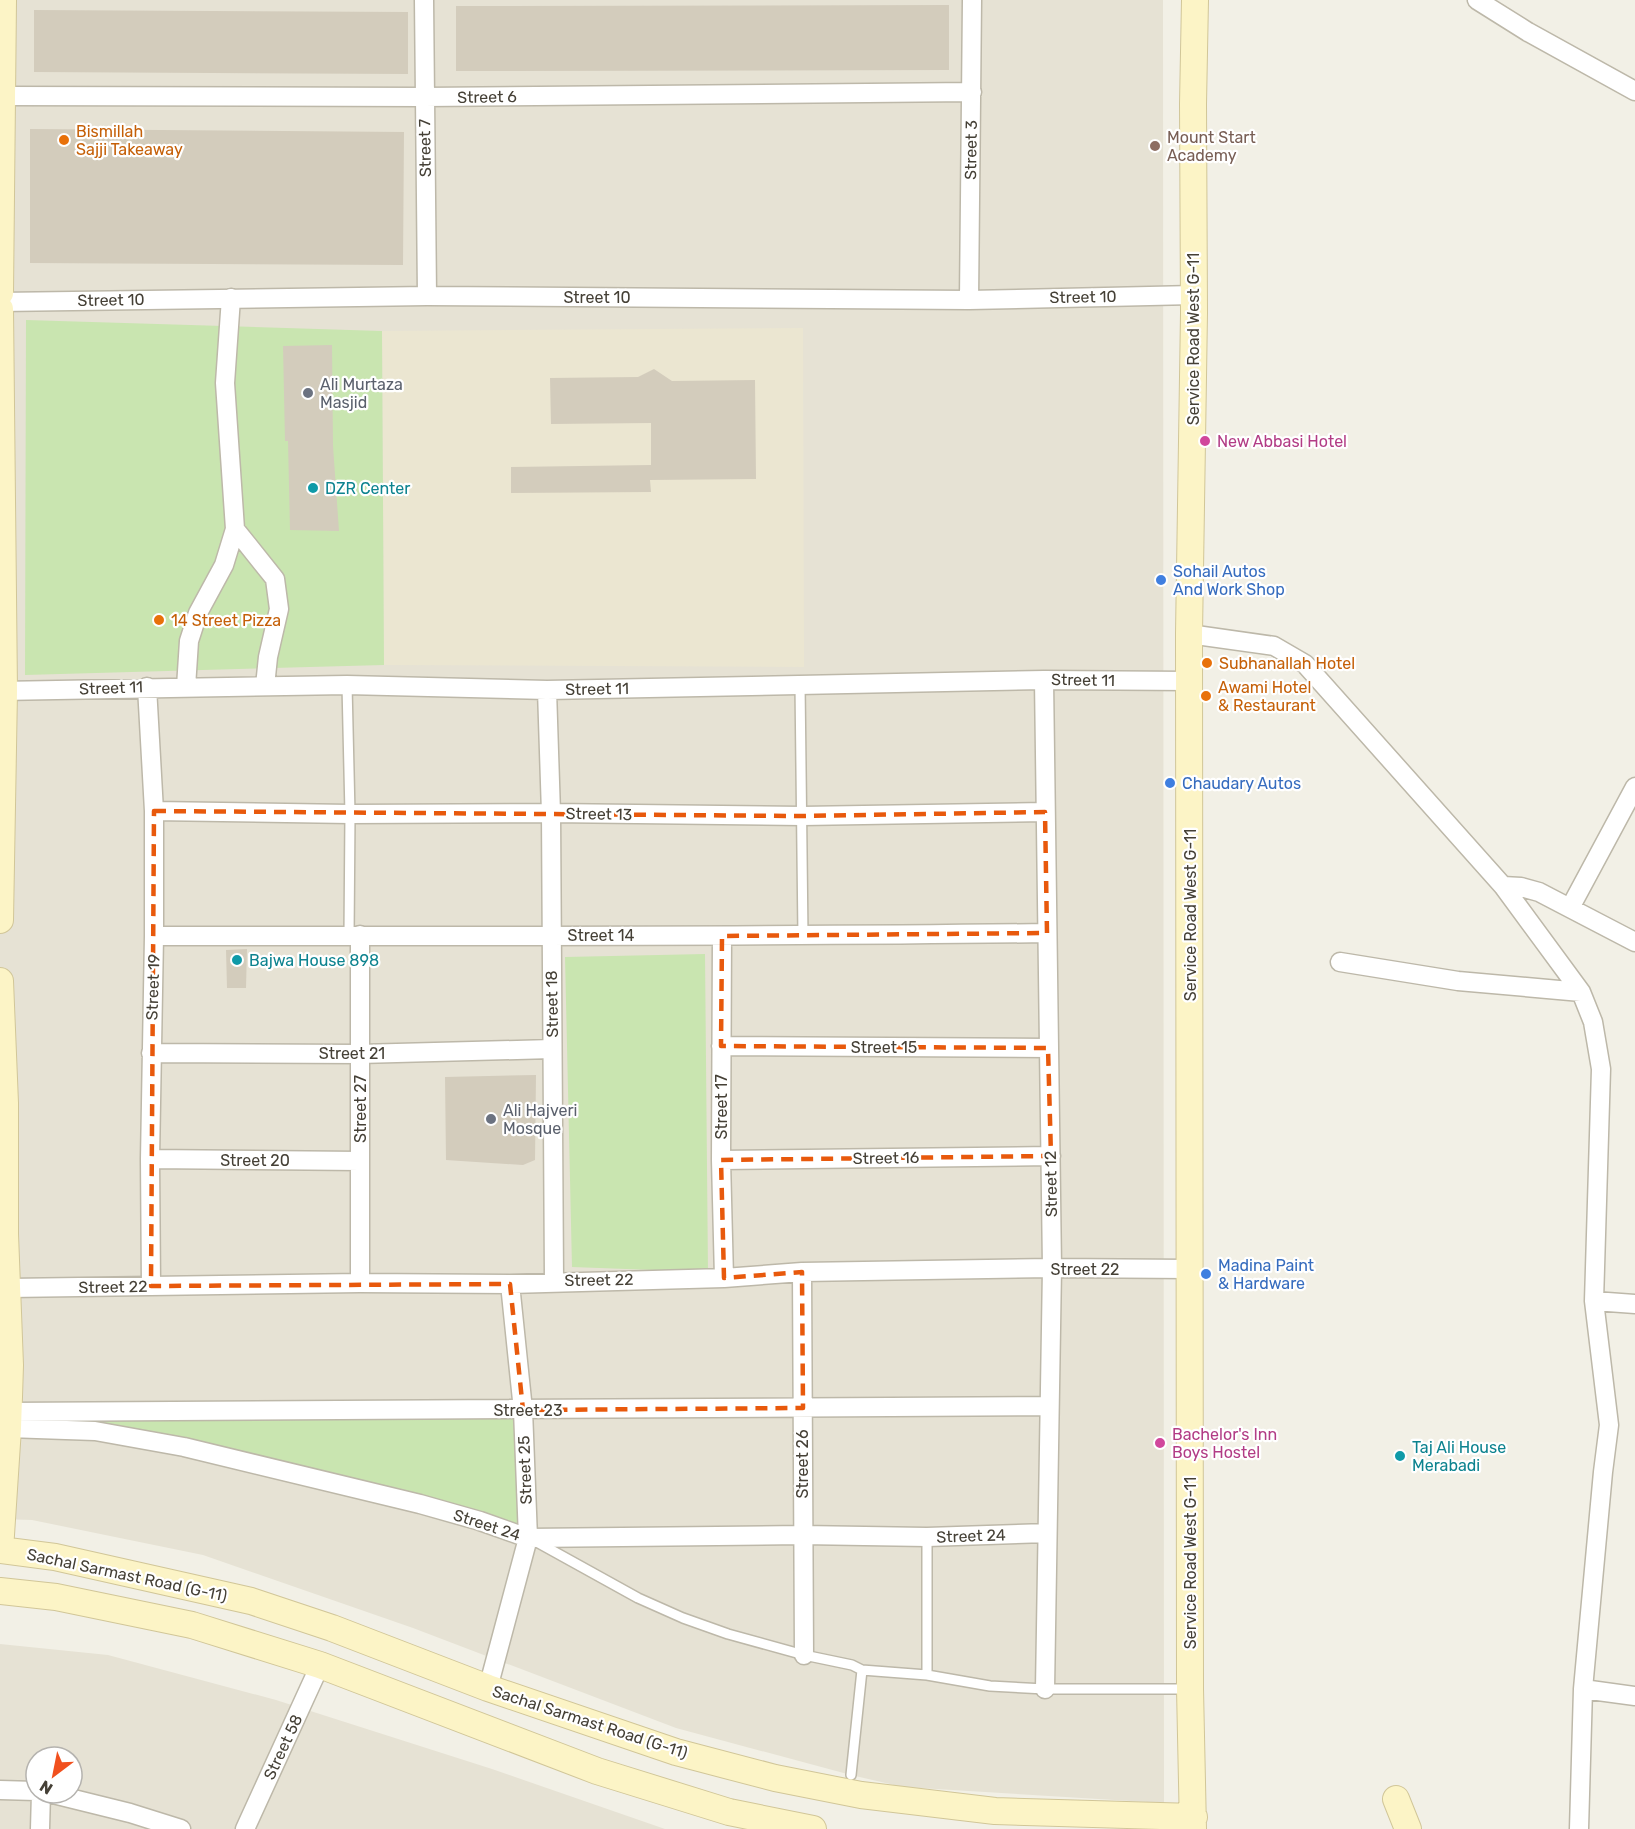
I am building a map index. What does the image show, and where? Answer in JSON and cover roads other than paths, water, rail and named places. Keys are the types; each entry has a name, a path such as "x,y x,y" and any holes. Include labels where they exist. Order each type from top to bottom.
{"main road":[{"path":"0,293 3,0"},
{"name":"Service Road West G-11","path":"1194,1823 1190,1689 1189,634 1195,0"},
{"path":"0,309 2,691 0,920"},
{"path":"0,981 3,1234 9,1288 5,1365 8,1420 0,1550"},
{"name":"Sachal Sarmast Road (G-11)","path":"0,1550 55,1557 250,1601 332,1628 488,1688 676,1752 775,1778 861,1795 995,1811 1194,1823"},
{"path":"0,1591 56,1597 192,1625 320,1665 597,1772 729,1812 813,1829"},
{"path":"320,1665 332,1628"},
{"path":"1396,1799 1408,1829"}],"street":[{"name":"Street 7","path":"424,0 427,296"},
{"name":"Street 3","path":"969,300 972,0"},
{"path":"1477,0 1528,32 1635,91"},
{"name":"Street 6","path":"2,96 424,97 972,92"},
{"name":"Street 10","path":"0,302 427,296 969,300 1194,295"},
{"path":"186,687 189,640 195,622 224,564 235,530 225,383 231,298"},
{"path":"235,530 275,579 279,609 268,657 265,686"},
{"path":"1189,634 1274,646 1305,664 1503,886 1581,992 1593,1022 1601,1069 1594,1301 1609,1425 1583,1689 1579,1829"},
{"name":"Street 11","path":"2,691 347,685 547,690 1044,680 1190,681"},
{"name":"Street 12","path":"1044,680 1052,1268 1045,1689"},
{"name":"Street 19","path":"147,687 154,811 150,1159 151,1286"},
{"name":"Street 18","path":"547,690 551,813 554,1281"},
{"path":"1569,908 1635,787"},
{"name":"Street 13","path":"154,811 802,816 1045,812"},
{"path":"1503,886 1521,887 1539,892 1635,942"},
{"name":"Street 14","path":"154,936 551,934 803,936 1047,933"},
{"name":"Street 27","path":"355,935 359,1054 360,1283"},
{"name":"Street 17","path":"722,936 721,1160 724,1278"},
{"path":"1340,962 1458,981 1581,992"},
{"name":"Street 15","path":"721,1046 1048,1048"},
{"name":"Street 21","path":"151,1053 359,1054 552,1049"},
{"name":"Street 16","path":"721,1160 1051,1156"},
{"name":"Street 20","path":"150,1159 360,1161"},
{"name":"Street 22","path":"9,1288 360,1283 510,1284 724,1278 802,1272 1052,1268 1190,1269"},
{"name":"Street 26","path":"802,1272 804,1655"},
{"name":"Street 25","path":"488,1688 528,1538 523,1410 510,1284"},
{"path":"1594,1301 1635,1304"},
{"name":"Street 23","path":"8,1420 523,1410 1048,1406"},
{"name":"Street 24","path":"8,1420 95,1431 184,1447 420,1504 480,1521 528,1538 802,1535 927,1537 1047,1533"},
{"name":"Street 58","path":"245,1829 320,1665"},
{"path":"1583,1689 1635,1696"},
{"path":"0,1790 24,1791"},
{"path":"84,1802 181,1829"},
{"path":"40,1805 40,1829"}],"lane":[{"path":"800,684 803,936"},
{"path":"347,685 355,935"},
{"path":"927,1537 927,1675"},
{"path":"528,1538 638,1598 683,1618 728,1634 804,1655 852,1665 862,1671 927,1675 990,1686 1045,1689 1190,1689"},
{"path":"851,1775 862,1671"}],"place":[{"name":"Bismillah Sajji Takeaway","path":"64,140"},
{"name":"Mount Start Academy","path":"1155,146"},
{"name":"Ali Murtaza Masjid","path":"308,393"},
{"name":"New Abbasi Hotel","path":"1205,441"},
{"name":"DZR Center","path":"313,488"},
{"name":"Sohail Autos And Work Shop","path":"1161,580"},
{"name":"14 Street Pizza","path":"159,620"},
{"name":"Subhanallah Hotel","path":"1207,663"},
{"name":"Awami Hotel & Restaurant","path":"1206,696"},
{"name":"Chaudary Autos","path":"1170,783"},
{"name":"Bajwa House 898","path":"237,960"},
{"name":"Ali Hajveri Mosque","path":"491,1119"},
{"name":"Madina Paint & Hardware","path":"1206,1274"},
{"name":"Bachelor's Inn Boys Hostel","path":"1160,1443"},
{"name":"Taj Ali House Merabadi","path":"1400,1456"}]}
